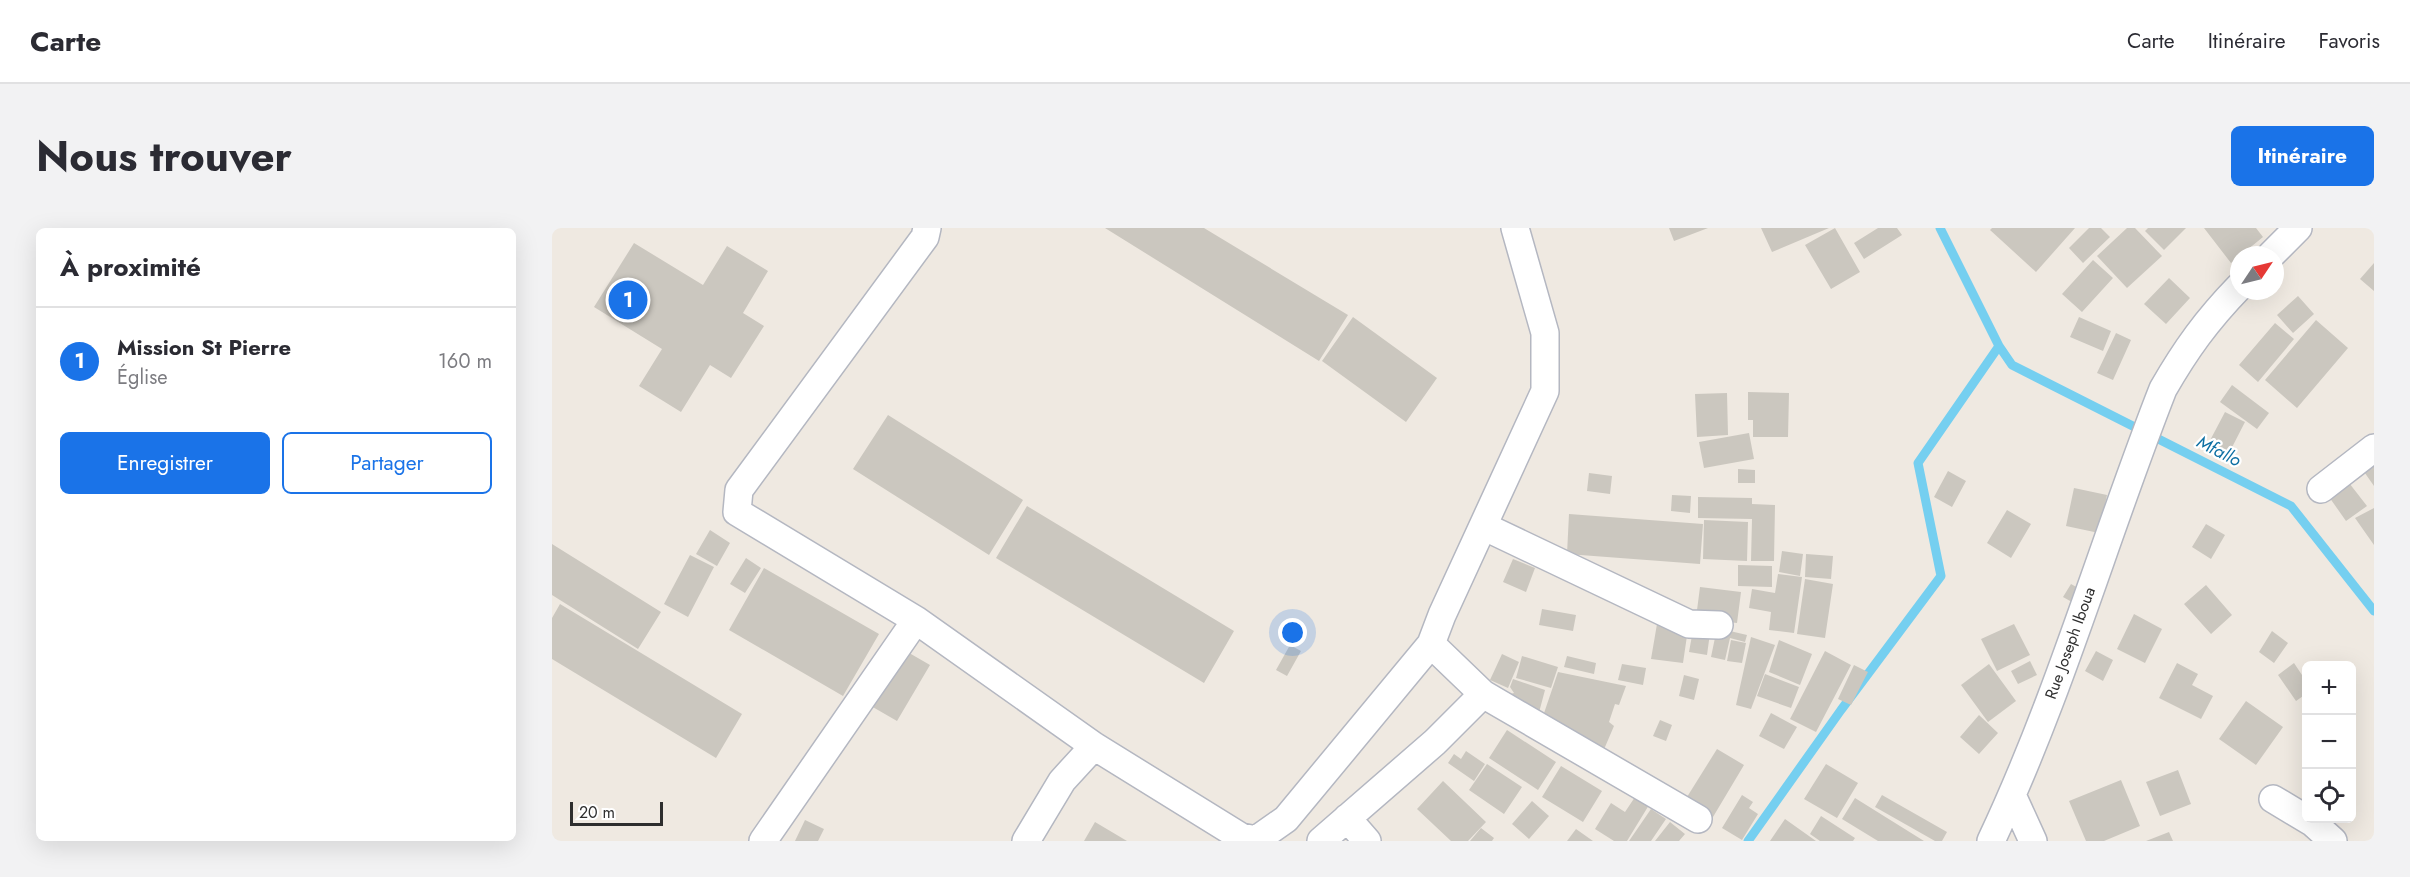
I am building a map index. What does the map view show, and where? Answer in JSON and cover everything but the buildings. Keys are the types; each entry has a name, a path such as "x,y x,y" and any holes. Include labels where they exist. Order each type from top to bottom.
{"street":[{"path":"927,228 925,237 739,490 737,512 915,620 1094,746 1241,837 1256,840 1286,819 1431,644 1442,615 1545,392 1545,333 1515,228"},
{"path":"2280,246 2298,228"},
{"name":"Rue Joseph Iboua","path":"1991,841 2012,795 2163,389 2186,348 2230,296"},
{"path":"2321,489 2374,448"},
{"path":"1483,526 1689,624 1719,625"},
{"path":"763,841 915,620"},
{"path":"1431,644 1483,694 1698,819"},
{"path":"1321,841 1435,742 1483,694"},
{"path":"1026,841 1062,781 1094,746"},
{"path":"2012,795 2033,841"},
{"path":"2273,799 2313,824 2333,841"},
{"path":"1347,818 1367,841"}],"waterway":[{"name":"Mfallo","path":"1940,228 1999,346 2012,365 2291,506 2374,611"},
{"path":"1748,841 1841,710 1941,576 1918,463 1999,346"}],"place":[{"name":"Mission St Pierre","path":"628,300"}]}
